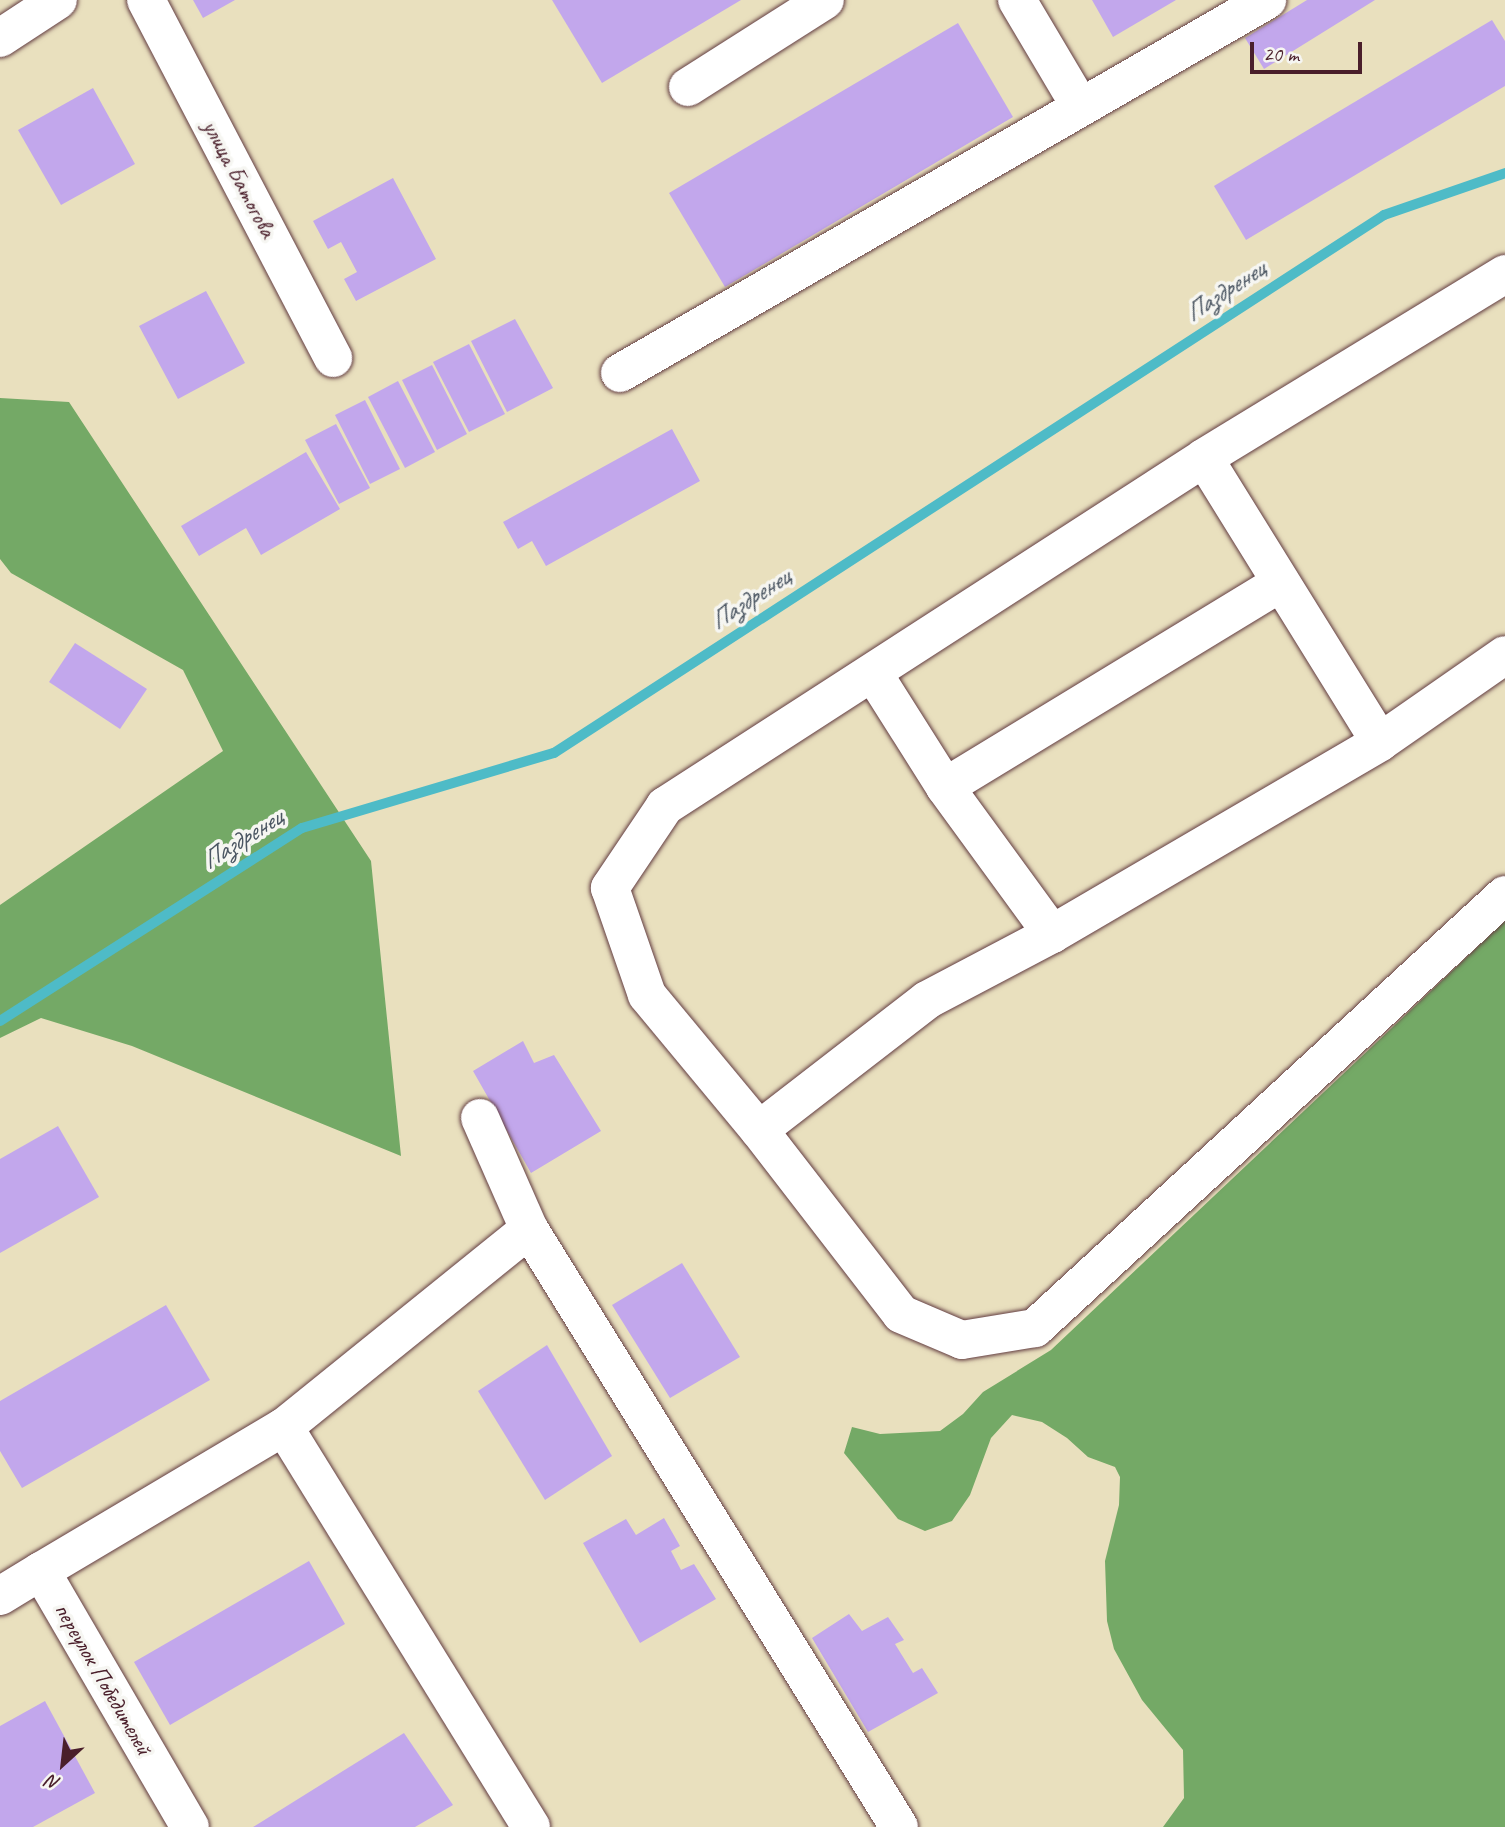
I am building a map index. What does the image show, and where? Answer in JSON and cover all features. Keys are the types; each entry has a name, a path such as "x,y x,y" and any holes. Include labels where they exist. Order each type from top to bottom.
{"street":[{"path":"0,38 58,0"},
{"name":"улица Батогова","path":"146,0 333,358"},
{"path":"688,86 825,0"},
{"path":"1017,0 1080,107"},
{"path":"620,373 1267,0"},
{"path":"1505,274 1204,458 664,806 610,888 647,995 759,1130 901,1314 962,1340 1035,1328 1505,895"},
{"path":"1204,458 1380,742"},
{"path":"945,787 1282,583"},
{"path":"759,1130 927,1000 1052,934 1380,742 1505,655"},
{"path":"873,673 945,787 1052,934"},
{"path":"480,1118 529,1229 899,1827"},
{"path":"0,1596 284,1427 529,1229"},
{"path":"284,1427 531,1827"},
{"name":"переулок Победителей","path":"41,1572 190,1827"}],"green space":[{"path":"0,398 69,402 371,861 401,1156 132,1046 41,1018 0,1038 0,905 223,751 183,670 11,573 0,559"},
{"path":"1505,921 1505,1827 1163,1827 1184,1798 1183,1750 1142,1700 1114,1649 1107,1621 1105,1561 1119,1505 1120,1477 1115,1467 1088,1457 1067,1438 1042,1422 1012,1415 991,1438 970,1495 952,1521 925,1531 898,1519 844,1453 852,1427 880,1434 940,1431 963,1414 983,1392 1051,1350"}],"building":[{"path":"193,0 235,0 203,18"},
{"path":"552,0 741,0 602,83"},
{"path":"1092,0 1176,0 1113,37"},
{"path":"1307,0 1375,0 1264,69 1245,38"},
{"path":"1492,20 1505,41 1505,86 1246,240 1214,186"},
{"path":"958,23 1013,117 725,287 669,193"},
{"path":"93,88 135,164 61,205 18,130"},
{"path":"393,178 436,259 356,301 344,279 357,272 341,242 328,249 313,221"},
{"path":"206,291 245,363 178,399 139,326"},
{"path":"515,319 553,388 507,412 471,341"},
{"path":"469,344 505,414 469,432 433,362"},
{"path":"432,365 467,434 437,450 402,380"},
{"path":"398,381 435,452 405,468 368,397"},
{"path":"365,400 400,469 370,484 335,415"},
{"path":"336,424 370,488 339,504 305,440"},
{"path":"672,429 700,481 546,566 532,541 518,549 503,522"},
{"path":"306,452 340,509 261,555 246,528 199,556 181,526"},
{"path":"75,643 147,689 120,729 49,682"},
{"path":"523,1041 534,1063 554,1055 601,1131 531,1173 473,1071"},
{"path":"58,1126 99,1197 0,1253 0,1159"},
{"path":"682,1263 740,1357 670,1398 612,1305"},
{"path":"166,1305 210,1380 22,1488 0,1451 0,1401"},
{"path":"547,1345 612,1456 545,1500 478,1391"},
{"path":"664,1518 680,1546 671,1551 681,1570 694,1564 716,1599 640,1643 583,1543 626,1519 636,1535"},
{"path":"309,1561 345,1624 170,1725 134,1662"},
{"path":"849,1614 862,1631 888,1617 904,1640 895,1644 913,1673 922,1668 938,1693 868,1732 812,1638"},
{"path":"45,1701 95,1793 33,1827 0,1827 0,1726"},
{"path":"404,1733 453,1805 415,1827 253,1827"}],"waterway":[{"name":"Паздренец","path":"0,1021 302,828 554,753 1384,215 1505,173"}]}
